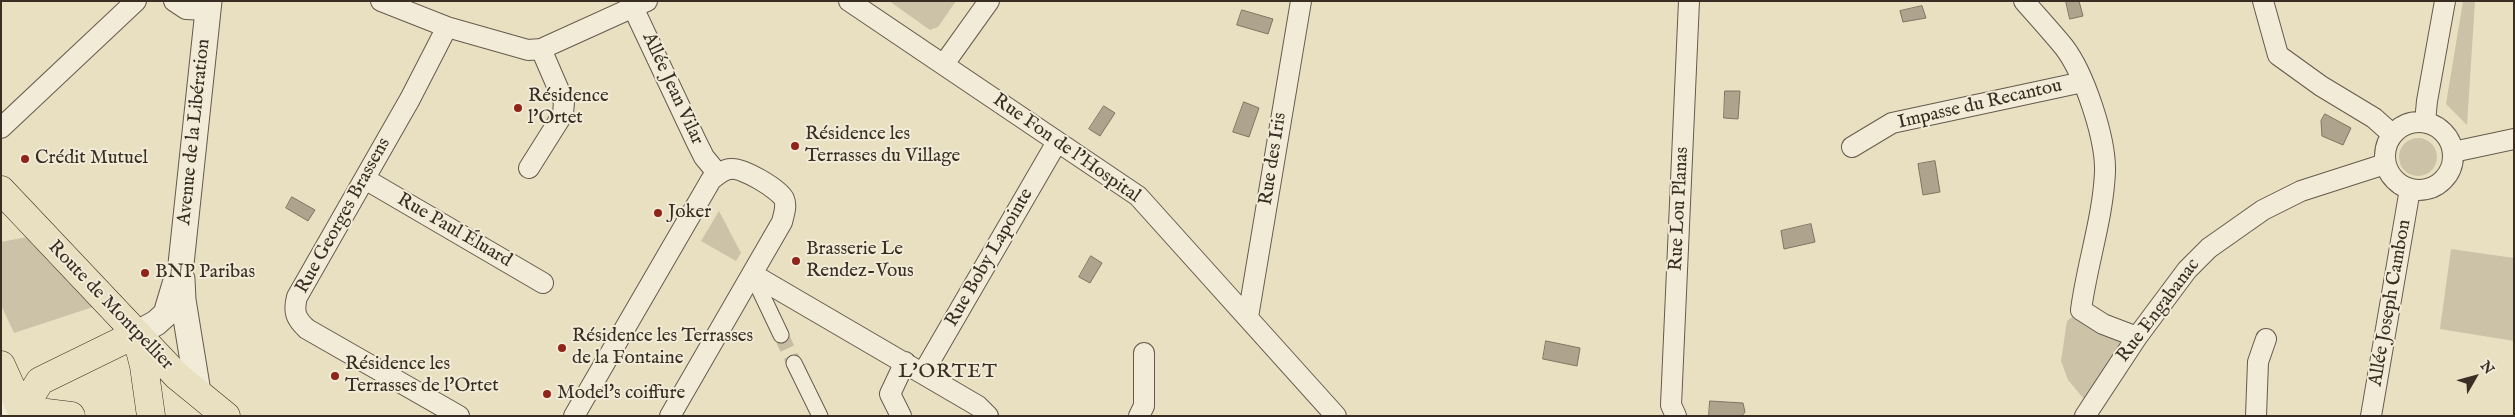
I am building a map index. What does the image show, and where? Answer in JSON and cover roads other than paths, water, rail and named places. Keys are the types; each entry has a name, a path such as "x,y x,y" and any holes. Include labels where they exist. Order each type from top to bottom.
{"main road":[{"name":"Route de Montpellier","path":"1,190 177,376 226,416"},
{"path":"16,412 40,381 136,334 144,366 151,416"},
{"path":"1,365 16,412"},
{"path":"16,412 70,416"}],"street":[{"path":"1,128 136,1"},
{"path":"174,1 186,9 208,5"},
{"path":"381,1 409,7 447,27 528,50 541,49 637,3"},
{"name":"Rue Fon de l'Hospital","path":"849,1 917,49 944,64 1138,196 1336,416"},
{"path":"944,64 989,1"},
{"name":"Rue des Iris","path":"1248,317 1301,1"},
{"name":"Rue Lou Planas","path":"1676,416 1671,405 1689,1"},
{"path":"2024,1 2065,48 2083,82 2099,127 2105,170 2100,210 2085,278 2081,310 2103,324 2137,336"},
{"path":"2263,1 2278,55 2321,86 2374,118 2392,134"},
{"path":"2425,122 2445,1"},
{"name":"Allée Jean Vilar","path":"637,3 696,141 704,157 718,174"},
{"name":"Avenue de la Libération","path":"198,392 183,300 181,264 208,5"},
{"name":"Rue Georges Brassens","path":"447,27 410,99 297,297 294,309 298,320 307,329 454,412"},
{"path":"529,168 563,114 564,102 541,49"},
{"name":"Impasse du Recantou","path":"1852,146 1892,123 2083,82"},
{"path":"2413,122 2425,122 2444,132 2454,152 2450,171 2438,185 2429,189 2410,189 2395,180 2385,164 2387,144 2392,134 2401,126 2413,122"},
{"path":"2454,152 2514,139"},
{"name":"Rue Boby Lapointe","path":"923,373 1057,142"},
{"name":"Rue Engabanac","path":"2085,416 2137,336 2186,270 2209,248 2263,210 2300,191 2385,164"},
{"path":"574,416 711,180 730,168 740,169 778,191 785,200 786,211 782,222 670,416"},
{"name":"Rue Paul Éluard","path":"365,178 543,283"},
{"name":"Allée Joseph Cambon","path":"2371,416 2410,189"},
{"name":"Avenue de la Libération","path":"136,334 156,323 166,314 181,264"},
{"path":"752,274 781,334"},
{"path":"752,274 905,362 978,406 988,416"},
{"path":"2256,416 2258,362 2266,339"},
{"path":"1139,416 1144,406 1144,353"},
{"path":"901,416 890,394 905,362"},
{"path":"794,363 820,416"}],"tunnel":[{"path":"781,335 794,363"}],"place":[{"name":"Résidence l'Ortet","path":"518,108"},
{"name":"Résidence les Terrasses du Village","path":"795,146"},
{"name":"Crédit Mutuel","path":"25,159"},
{"name":"Joker","path":"658,213"},
{"name":"Brasserie Le Rendez-Vous","path":"796,261"},
{"name":"BNP Paribas","path":"145,273"},
{"name":"Résidence les Terrasses de la Fontaine","path":"562,348"},
{"name":"Résidence les Terrasses de l'Ortet","path":"335,376"},
{"name":"Model's coiffure","path":"547,394"}],"district":[{"name":"L'ORTET","path":"948,373"}]}
